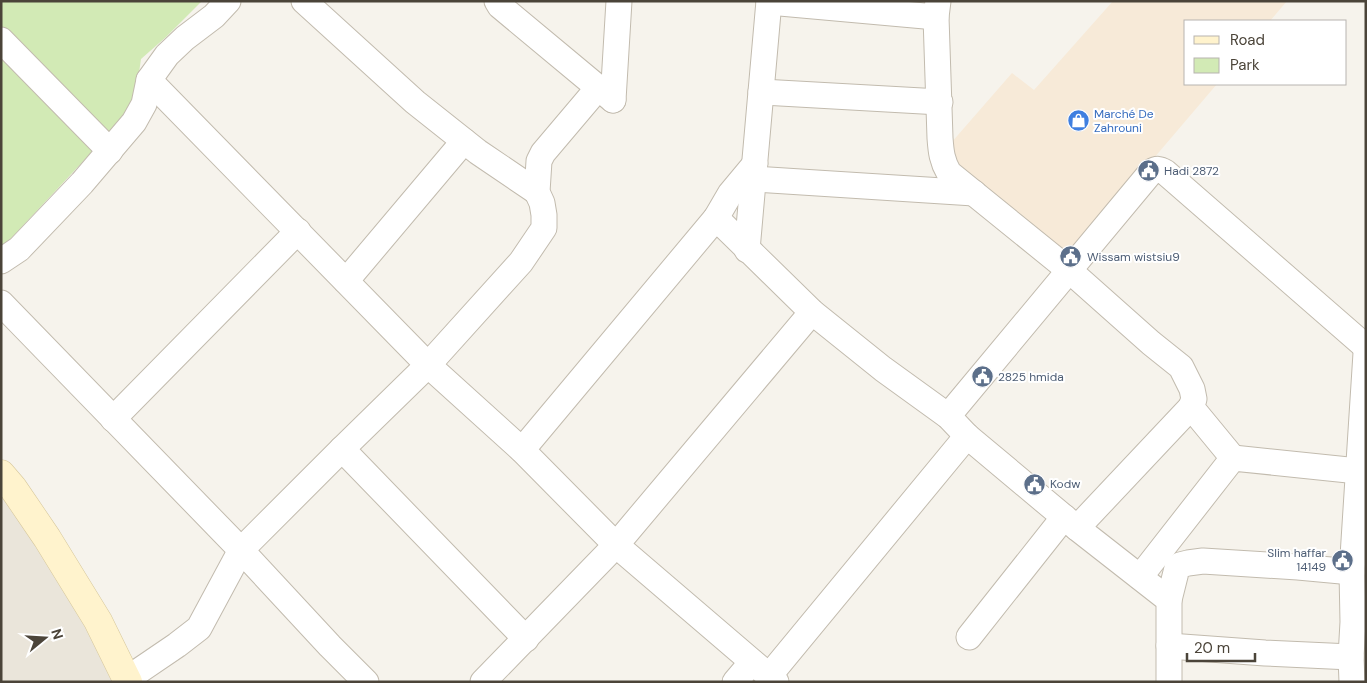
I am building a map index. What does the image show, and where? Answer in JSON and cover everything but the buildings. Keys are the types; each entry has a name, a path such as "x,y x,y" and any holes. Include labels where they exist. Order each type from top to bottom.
{"street":[{"path":"304,1 415,102 464,141 537,192"},
{"path":"497,1 500,6 613,100 619,1"},
{"path":"747,250 769,2 937,9 941,155 950,173 1070,271 1181,367 1192,389 1194,399 1191,407 1070,522 969,637"},
{"path":"1,261 19,249 82,184 110,151 140,114 149,80 167,55 214,6"},
{"path":"1,40 110,151"},
{"path":"149,80 428,365 522,450 616,545 766,673"},
{"path":"1,474 48,538 98,621 128,680 177,646 199,628 241,550 428,365 521,262 544,228 543,209 537,192 537,171 542,153 598,88"},
{"path":"760,92 940,102"},
{"path":"346,281 464,141"},
{"path":"948,416 1152,172 1157,169 1161,169 1366,347"},
{"path":"522,450 716,218 730,194 754,171 974,193"},
{"path":"716,218 812,312 883,369 948,416 967,436 1070,522 1169,600"},
{"path":"113,419 298,231"},
{"path":"1,303 241,550 366,682"},
{"path":"483,682 616,545 812,312"},
{"path":"1352,682 1351,657 1360,614 1352,572 1366,353"},
{"path":"1191,407 1233,458 1358,471"},
{"path":"735,682 766,673 967,436"},
{"path":"342,449 526,639"},
{"path":"1140,577 1233,458"},
{"path":"1169,682 1169,600 1177,568 1180,565 1203,562 1241,563 1352,572"},
{"path":"1169,646 1351,657"}],"shaded area":[{"name":"Marché De Zahrouni","path":"1113,1 1287,1 1271,20 1184,20 1184,85 1216,85 1068,259 944,151 1012,73 1034,90"},
{"path":"1,479 121,682 1,682"}],"green space":[{"path":"1,1 202,1 141,59 134,107 1,249"}],"place":[{"name":"Marché De Zahrouni","path":"1078,121"},
{"name":"Hadi 2872","path":"1148,171"},
{"name":"Wissam wistsiu9","path":"1071,257"},
{"name":"2825 hmida","path":"982,377"},
{"name":"Kodw","path":"1034,484"},
{"name":"Slim haffar 14149","path":"1342,560"}]}
